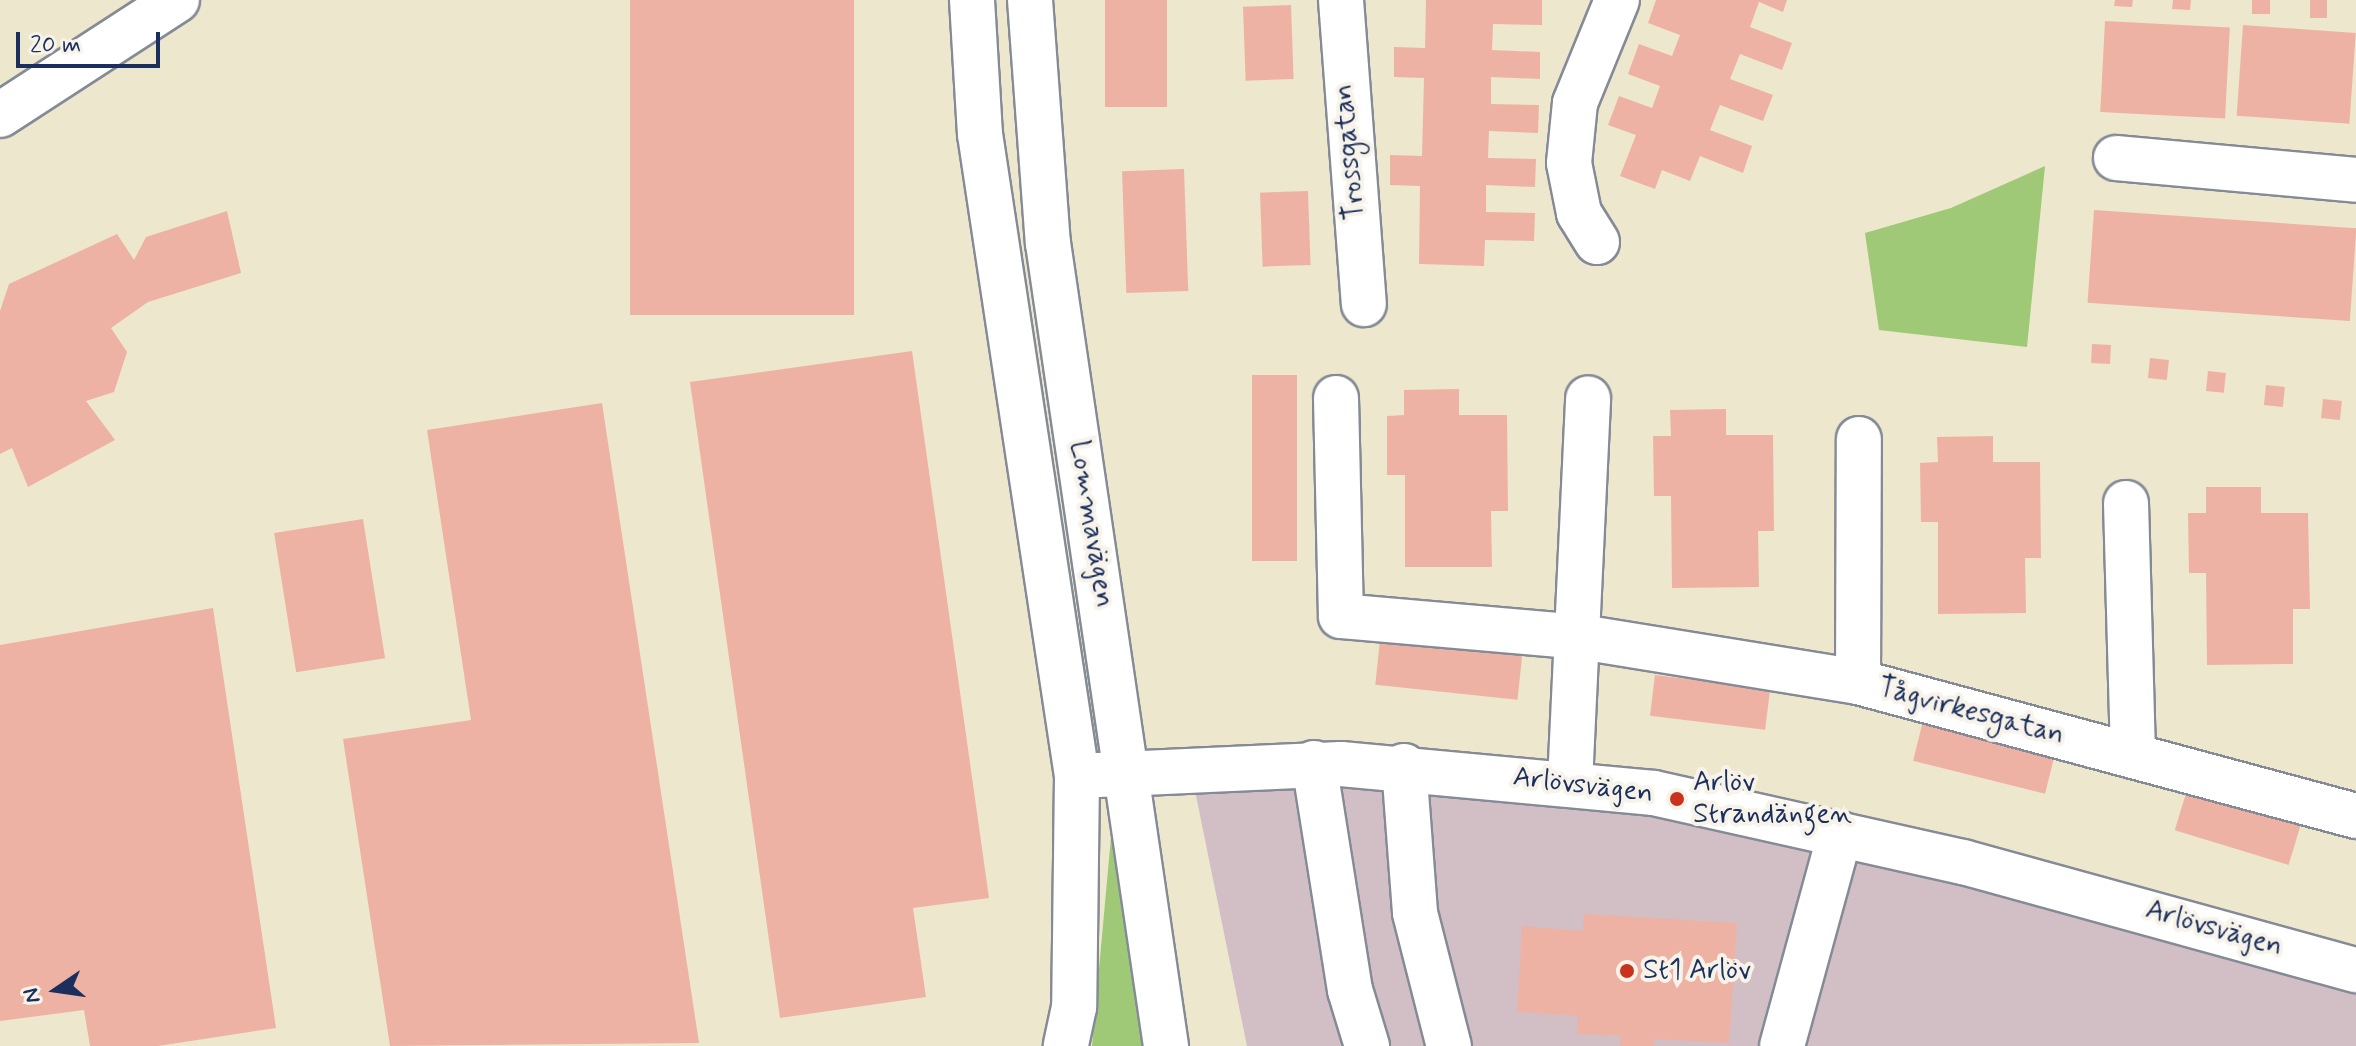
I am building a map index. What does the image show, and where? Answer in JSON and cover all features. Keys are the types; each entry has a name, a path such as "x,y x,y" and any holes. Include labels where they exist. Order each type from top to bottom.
{"street":[{"path":"0,115 177,0"},
{"name":"Lommavägen","path":"972,0 980,134 1077,776 1075,992 1066,1046"},
{"name":"Lommavägen","path":"1030,0 1048,243 1129,774 1166,1046"},
{"name":"Trossgatan","path":"1341,0 1364,304"},
{"path":"1597,242 1579,213 1569,163 1575,103 1617,0"},
{"path":"2116,158 2356,180"},
{"name":"Tågvirkesgatan","path":"1336,398 1341,616 1581,637 1858,682 2356,816"},
{"path":"1570,783 1581,637 1588,398"},
{"path":"1858,682 1859,439"},
{"path":"2126,503 2133,756"},
{"path":"1314,763 1350,990 1367,1046"},
{"name":"Arlövsvägen","path":"1077,776 1314,763 1404,766 1570,783 1840,834 2356,970"},
{"path":"1404,766 1415,913 1449,1046"},
{"path":"1782,1046 1840,834"}],"shaded area":[{"path":"1191,771 1570,783 2356,970 2356,1046 1247,1046"}],"green space":[{"path":"2045,166 2027,347 1879,330 1865,233 1951,208"},
{"path":"1112,826 1135,989 1144,1046 1092,1046"}],"building":[{"path":"630,0 854,0 854,315 630,315"},
{"path":"1105,0 1167,0 1167,107 1105,107"},
{"path":"1426,0 1542,0 1542,25 1493,24 1492,50 1540,52 1540,79 1491,77 1491,104 1539,105 1538,133 1489,131 1488,158 1536,159 1535,187 1486,185 1486,212 1535,213 1534,241 1485,240 1484,266 1419,264 1420,186 1390,185 1390,155 1422,156 1424,78 1394,77 1394,47 1425,48"},
{"path":"1656,0 1787,0 1783,12 1759,2 1750,27 1792,43 1782,70 1740,54 1730,79 1773,95 1763,121 1720,105 1710,130 1752,146 1743,173 1700,156 1690,181 1662,170 1655,189 1620,176 1636,135 1608,125 1619,96 1652,108 1660,86 1628,74 1639,44 1672,56 1680,35 1648,23"},
{"path":"2115,0 2133,0 2132,7 2114,6"},
{"path":"2173,0 2191,0 2190,10 2172,9"},
{"path":"2252,0 2270,0 2270,14 2252,14"},
{"path":"2310,0 2327,0 2327,18 2310,18"},
{"path":"1291,5 1294,79 1246,81 1243,7"},
{"path":"2105,21 2230,28 2225,118 2100,112"},
{"path":"2243,25 2356,33 2349,124 2237,116"},
{"path":"1184,169 1188,291 1126,293 1122,171"},
{"path":"1308,191 1311,265 1263,267 1260,193"},
{"path":"2094,210 2356,228 2350,321 2088,303"},
{"path":"227,211 241,273 148,302 111,328 127,352 114,392 86,401 115,440 28,487 12,448 0,454 0,311 9,284 117,234 134,260 146,237"},
{"path":"2092,344 2111,345 2110,364 2091,363"},
{"path":"912,351 989,898 913,908 926,997 780,1018 690,382"},
{"path":"2150,358 2169,360 2167,380 2148,378"},
{"path":"2208,371 2226,373 2224,393 2206,391"},
{"path":"1252,375 1297,375 1297,561 1252,561"},
{"path":"2266,385 2285,387 2283,407 2264,405"},
{"path":"1459,389 1459,415 1507,415 1508,511 1491,511 1492,567 1405,567 1405,475 1387,475 1387,416 1404,415 1404,390"},
{"path":"2323,399 2342,401 2340,420 2321,418"},
{"path":"602,403 699,1043 390,1046 343,739 471,720 427,430"},
{"path":"1726,409 1726,435 1773,435 1774,531 1758,531 1759,587 1672,588 1671,496 1654,496 1653,436 1671,436 1670,410"},
{"path":"1993,436 1993,462 2040,462 2041,558 2025,558 2026,613 1938,614 1938,522 1921,522 1920,463 1938,462 1937,437"},
{"path":"2206,487 2261,487 2261,513 2308,513 2310,609 2293,609 2293,664 2207,665 2206,573 2189,573 2188,513 2206,513"},
{"path":"363,519 385,658 296,672 274,533"},
{"path":"213,608 276,1028 158,1046 90,1046 84,1010 0,1021 0,645"},
{"path":"1380,640 1522,655 1518,700 1375,685"},
{"path":"1655,675 1770,689 1765,730 1650,716"},
{"path":"1923,721 2055,754 2045,794 1913,761"},
{"path":"2187,790 2301,825 2289,865 2175,830"},
{"name":"St1 Arlöv","path":"1584,914 1737,923 1729,1043 1654,1039 1654,1046 1620,1046 1621,1036 1577,1034 1578,1016 1517,1012 1522,926 1583,931"}],"place":[{"name":"Arlöv Strandängen","path":"1677,799"},
{"name":"St1 Arlöv","path":"1627,971"}]}
